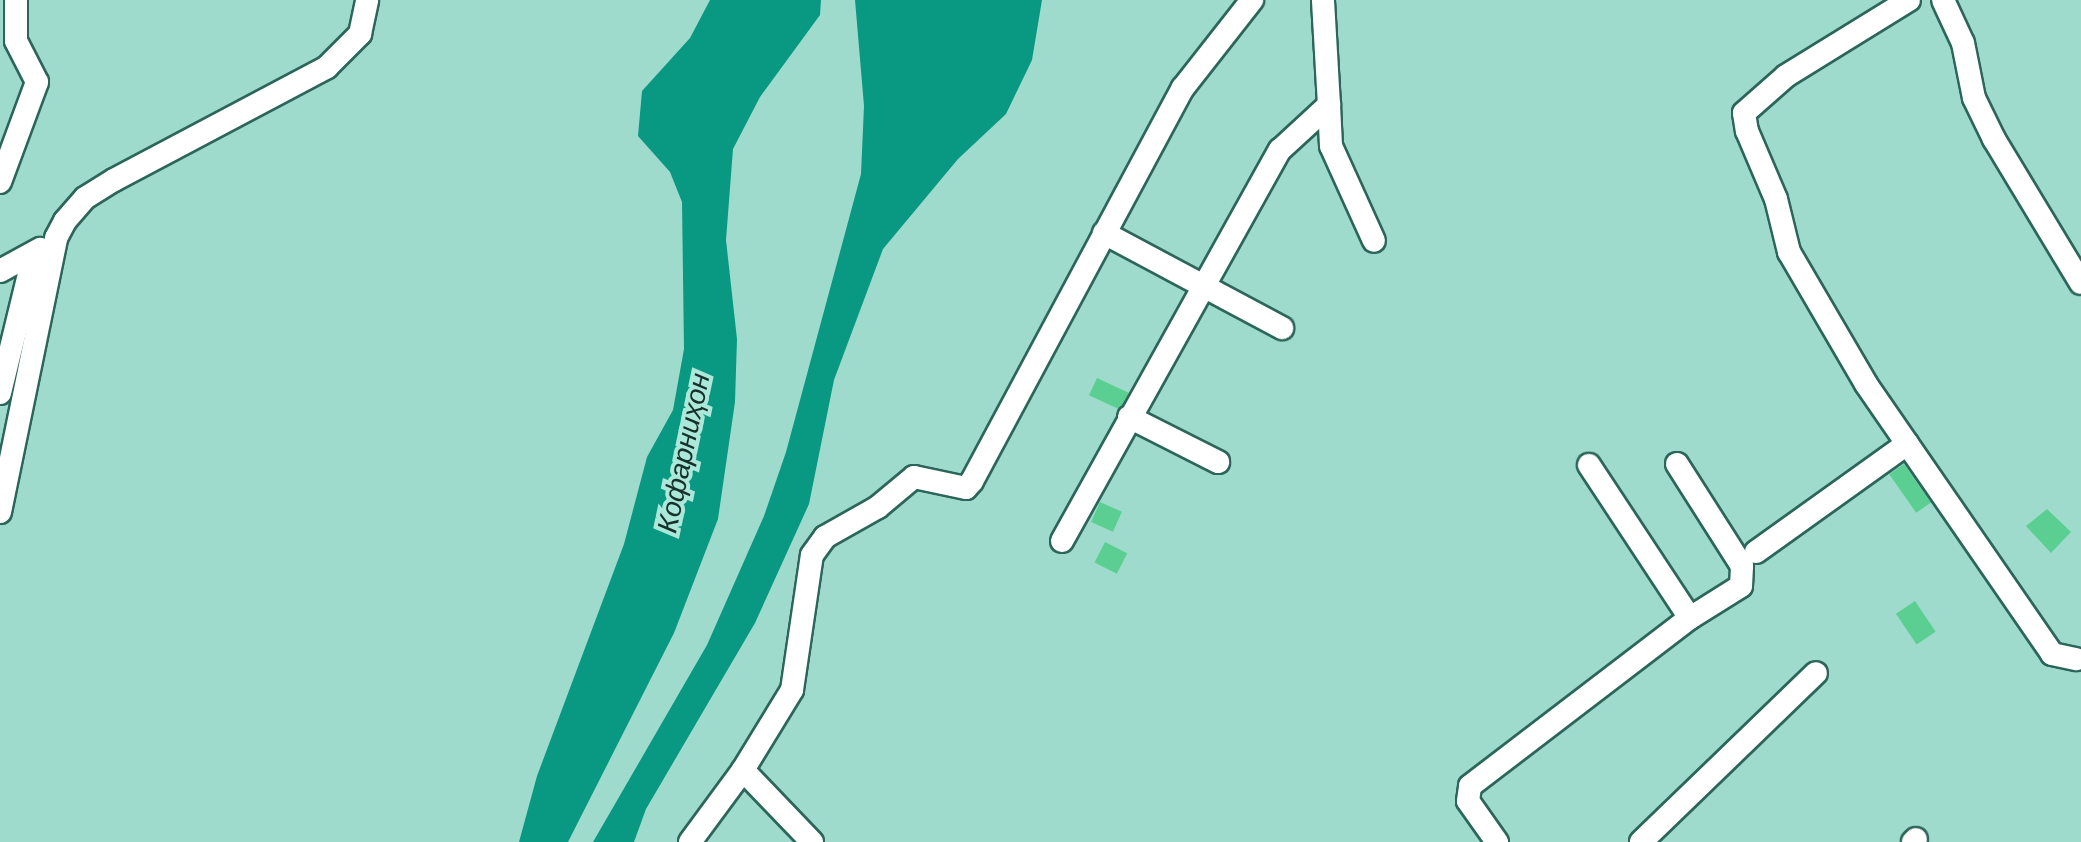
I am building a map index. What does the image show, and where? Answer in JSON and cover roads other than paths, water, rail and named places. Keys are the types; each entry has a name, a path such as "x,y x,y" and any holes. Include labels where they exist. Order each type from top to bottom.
{"street":[{"path":"0,182 37,82 16,41 16,0"},
{"path":"0,271 56,238 85,198 327,67 360,34 367,0"},
{"path":"690,842 743,770 792,690 812,555 825,537 878,507 914,477 966,488 972,481 1183,88 1252,0"},
{"path":"1323,0 1331,146 1374,241"},
{"path":"1909,0 1786,76 1744,113 1776,199 1789,252 1907,444 2052,654 2079,659"},
{"path":"1943,0 1963,43 1974,98 2081,283"},
{"path":"1062,541 1280,150 1329,105"},
{"path":"1104,233 1282,328"},
{"path":"0,512 56,238"},
{"path":"0,393 34,253"},
{"path":"1129,417 1218,462"},
{"path":"1756,552 1907,444"},
{"path":"1497,842 1468,801 1470,786 1690,618 1729,595 1743,576 1677,464"},
{"path":"1589,465 1690,618"},
{"path":"1641,842 1816,673"},
{"path":"743,770 812,842"}],"water":[{"name":"Кофарниҳон","path":"710,0 821,0 820,15 760,97 733,149 726,240 737,339 735,402 718,519 674,633 568,842 519,842 537,776 624,544 647,457 673,410 684,349 682,202 670,172 638,136 642,91 690,38"},
{"path":"855,0 1042,0 1032,60 1006,114 958,159 883,249 834,380 809,504 755,623 646,809 634,842 593,842 707,645 764,516 786,452 861,174 864,106"}]}
